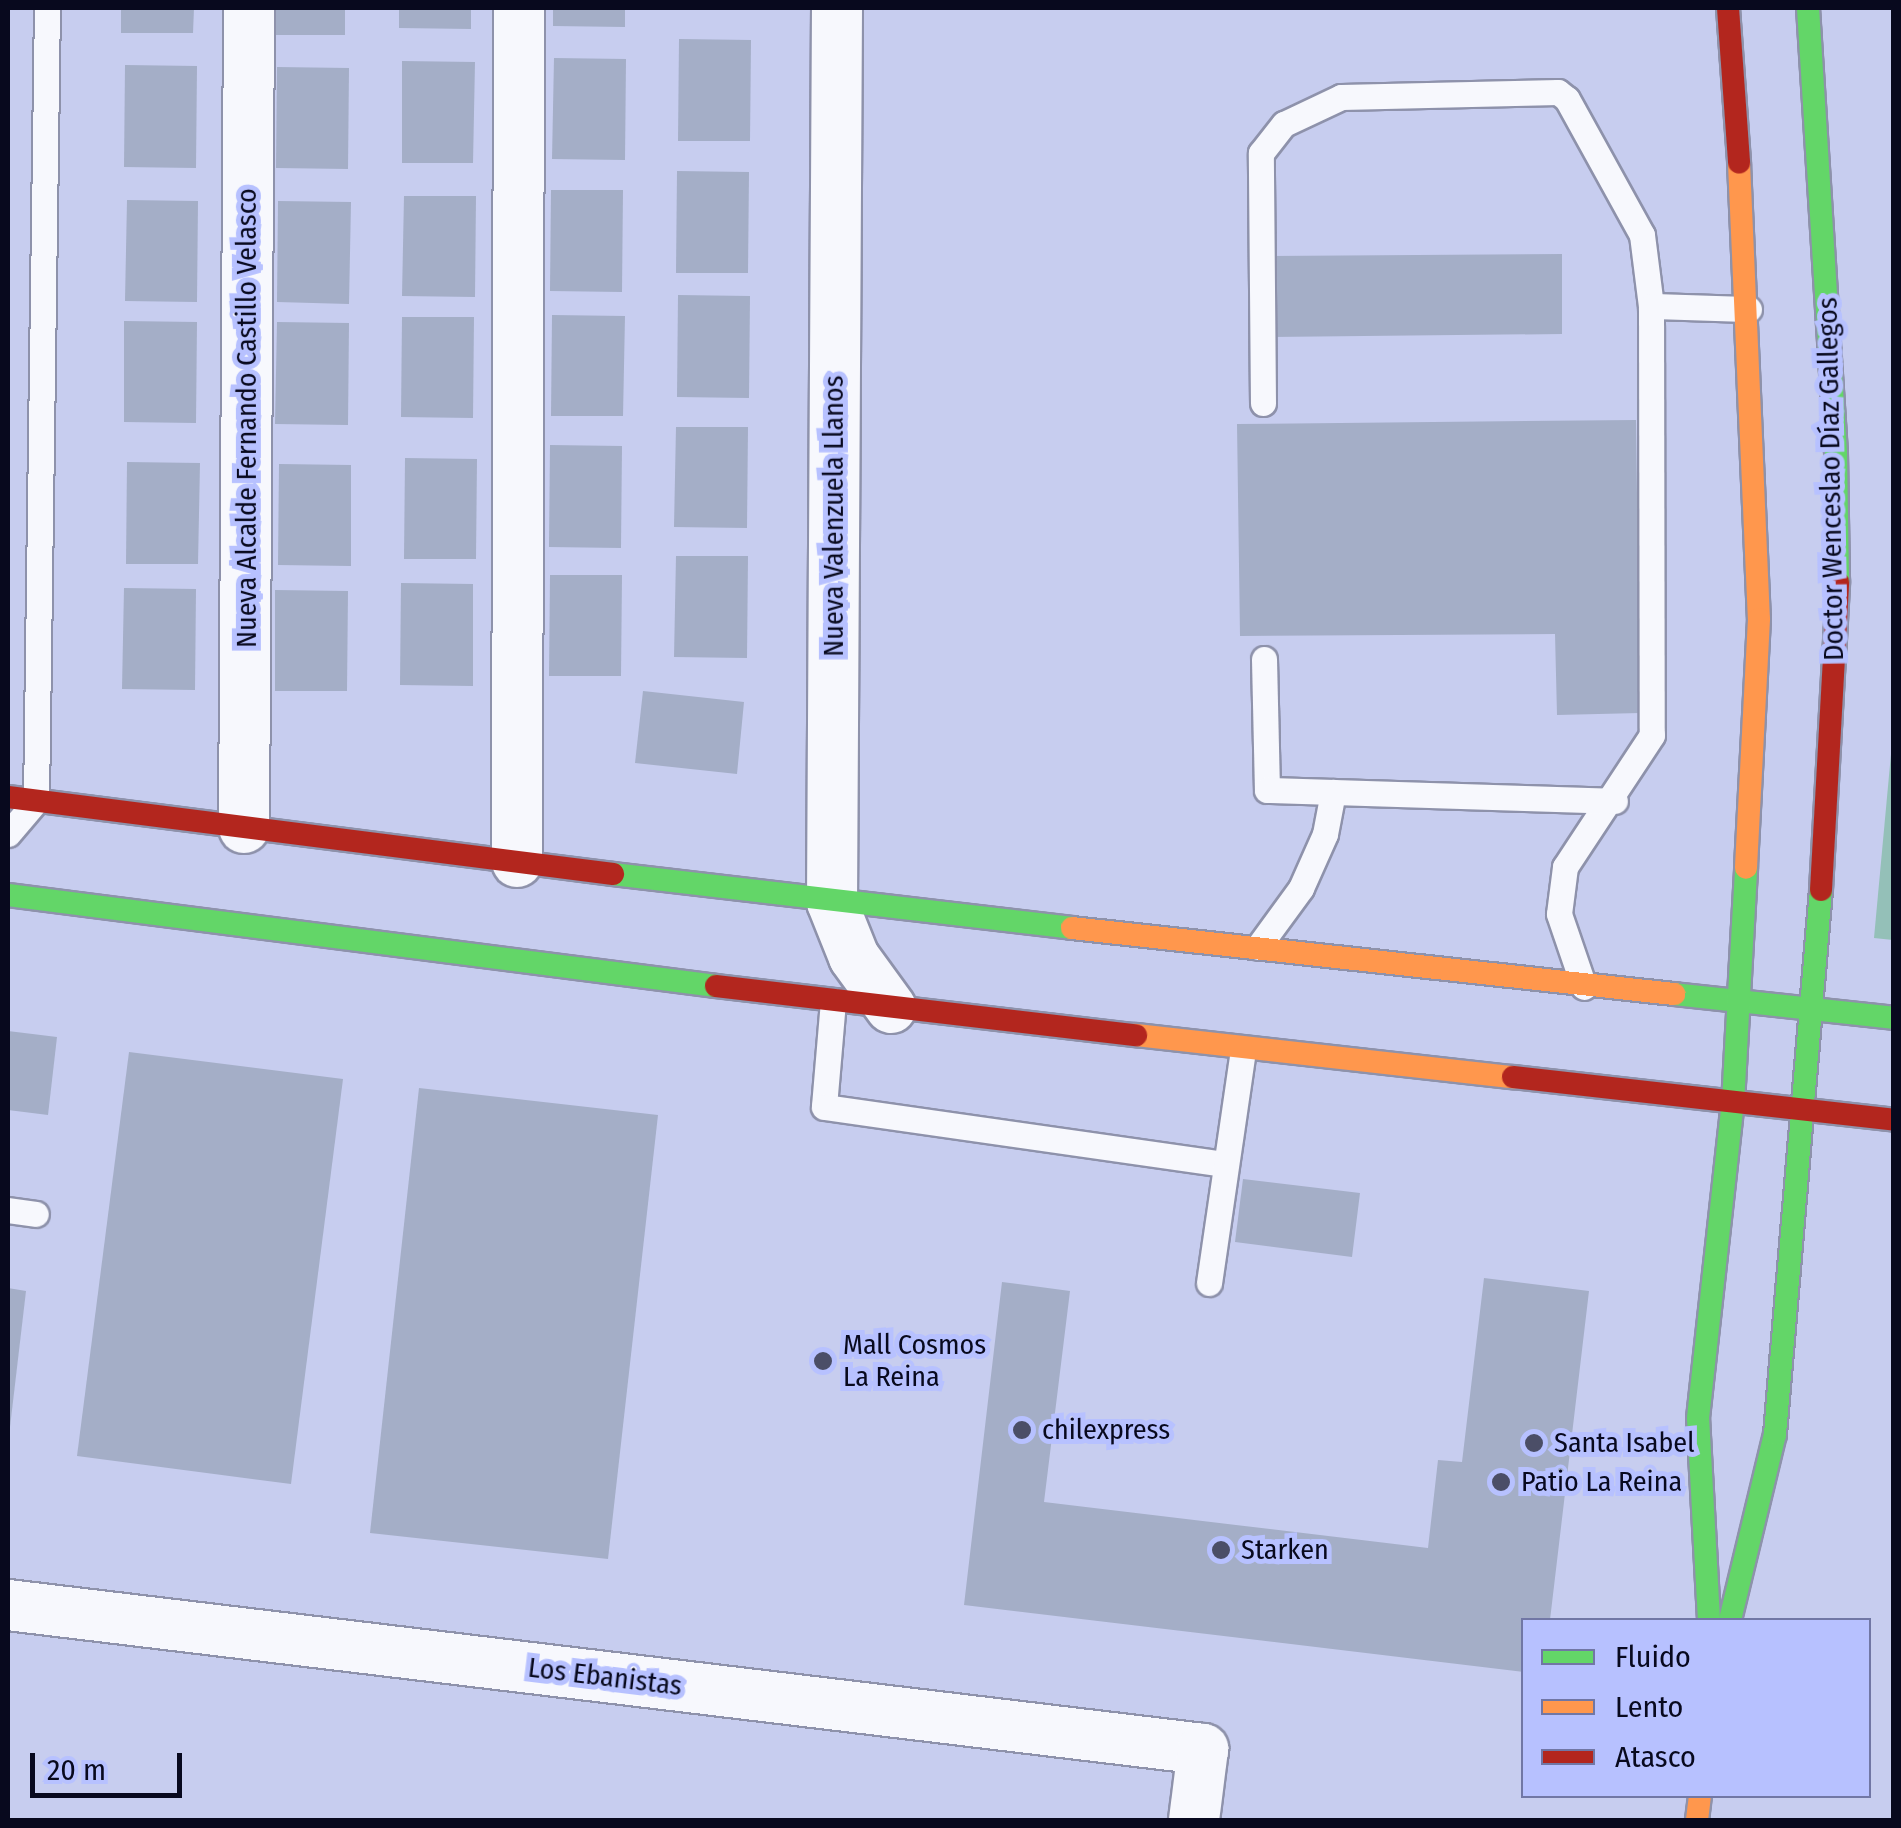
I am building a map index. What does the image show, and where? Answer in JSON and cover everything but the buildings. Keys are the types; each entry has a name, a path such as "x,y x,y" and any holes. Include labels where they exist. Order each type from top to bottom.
{"main road":[{"path":"1709,1618 1698,1418 1732,1103 1759,619 1749,309 1728,8"},
{"name":"Doctor Wenceslao Díaz Gallegos","path":"1730,1618 1775,1434 1814,1010 1838,603 1836,453 1808,8"},
{"path":"8,797 832,902 1894,1018"},
{"path":"8,896 891,1008 1894,1120"}],"street":[{"name":"Nueva Alcalde Fernando Castillo Velasco","path":"244,828 249,8"},
{"path":"518,862 519,8"},
{"name":"Nueva Valenzuela Llanos","path":"837,8 832,902 854,957 891,1008"},
{"name":"Los Ebanistas","path":"8,1604 1203,1749 1194,1820"}],"lane":[{"path":"8,834 36,802 47,8"},
{"path":"1263,403 1261,153 1284,124 1341,96 1558,92 1625,194 1642,235 1651,306 1652,736 1615,800 1565,868 1560,914 1584,987"},
{"path":"1651,306 1749,309"},
{"path":"1264,659 1266,790 1615,800"},
{"path":"1256,950 1301,888 1326,834 1333,792"},
{"path":"833,1001 824,1107 1225,1164"},
{"path":"1209,1283 1243,1048"},
{"path":"8,1210 36,1214"}],"green space":[{"path":"1891,754 1894,757 1893,940 1874,938"}],"traffic: fast":[{"path":"1808,8 1836,453 1838,582"},
{"path":"1709,1618 1698,1418 1733,1103 1746,868"},
{"path":"613,874 1072,928"},
{"path":"1730,1618 1775,1434 1821,890"},
{"path":"8,895 716,986"},
{"path":"1674,994 1894,1018"}],"traffic: slow":[{"path":"1739,163 1759,619 1746,868"},
{"path":"1072,928 1674,994"},
{"path":"1136,1035 1513,1077"},
{"path":"1697,1820 1700,1798"}],"traffic: jam":[{"path":"1728,8 1739,163"},
{"path":"1821,890 1838,582"},
{"path":"8,797 613,874"},
{"path":"716,986 1136,1035"},
{"path":"1513,1077 1894,1120"}],"place":[{"name":"Mall Cosmos La Reina","path":"823,1361"},
{"name":"chilexpress","path":"1022,1430"},
{"name":"Santa Isabel","path":"1534,1443"},
{"name":"Patio La Reina","path":"1501,1482"},
{"name":"Starken","path":"1221,1550"}]}
